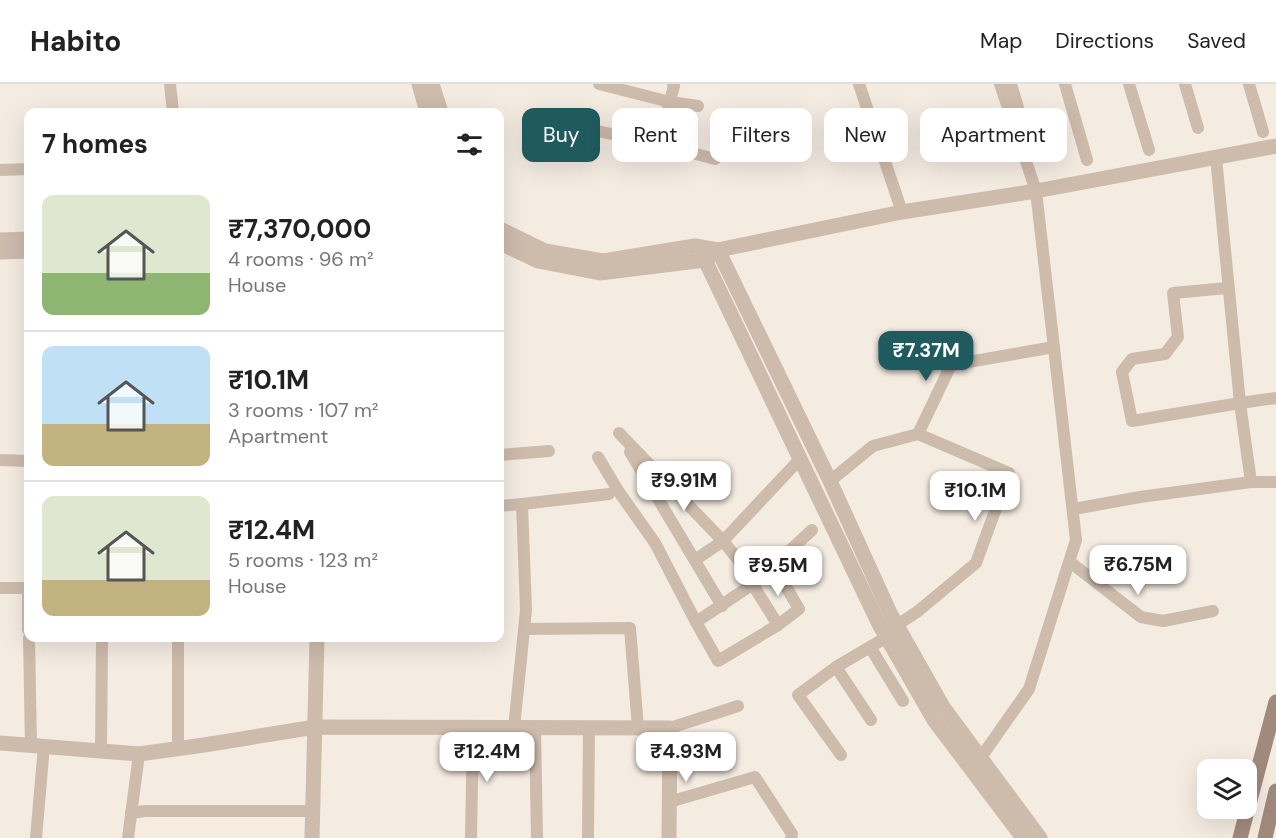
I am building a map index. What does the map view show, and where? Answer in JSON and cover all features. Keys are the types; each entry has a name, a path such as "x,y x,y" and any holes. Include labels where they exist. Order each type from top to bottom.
{"main road":[{"path":"1240,838 1276,702"},
{"path":"1265,838 1276,791"}],"street":[{"path":"170,84 173,108"},
{"path":"419,84 425,108"},
{"path":"432,84 440,108"},
{"path":"599,84 670,102 698,106"},
{"path":"668,108 673,84"},
{"path":"859,84 902,212"},
{"path":"976,764 1029,689 1076,540 1036,191 1000,84"},
{"path":"1011,84 1035,164"},
{"path":"1065,84 1088,160"},
{"path":"1129,84 1149,150"},
{"path":"1185,84 1198,128"},
{"path":"1249,84 1263,132"},
{"path":"504,231 545,251 603,261 695,246 718,250 902,212 1036,191 1276,146"},
{"path":"1216,158 1227,288 1251,482"},
{"path":"0,170 24,169"},
{"path":"0,240 24,239"},
{"path":"504,245 538,261 600,273 705,260 718,250"},
{"path":"718,250 831,481 897,625 976,764 1023,838"},
{"path":"0,252 24,251"},
{"path":"705,260 887,638 934,720 976,764 1040,838"},
{"path":"1227,288 1173,293 1178,337 1165,354 1132,359 1122,372 1132,421 1276,398"},
{"path":"918,434 951,365 1054,346"},
{"path":"722,606 619,433 723,542 754,584 778,625"},
{"path":"831,481 873,446 918,434 1009,473 976,563 917,612 897,625"},
{"path":"504,455 549,451"},
{"path":"598,457 619,492 656,543 718,661 778,625 799,609 774,566"},
{"path":"695,561 723,542 800,459"},
{"path":"0,460 24,461"},
{"path":"1074,509 1140,497 1251,482 1276,482"},
{"path":"504,506 609,494"},
{"path":"514,728 526,610 522,504"},
{"path":"696,622 754,584 812,530"},
{"path":"1070,562 1141,617 1163,621 1213,611"},
{"path":"0,588 24,588"},
{"path":"524,629 630,628 638,728"},
{"path":"841,755 798,695 836,667 887,638"},
{"path":"29,642 37,746 36,838"},
{"path":"101,751 102,642"},
{"path":"178,642 178,749"},
{"path":"312,838 317,642"},
{"path":"870,647 903,701"},
{"path":"836,667 871,720"},
{"path":"0,743 139,754 315,727 670,728 738,706"},
{"path":"471,838 473,728"},
{"path":"535,728 537,838"},
{"path":"588,838 589,728"},
{"path":"669,838 670,728"},
{"path":"128,838 139,754"},
{"path":"669,802 755,777 792,834 791,838"},
{"path":"131,813 145,811 313,811"}]}
